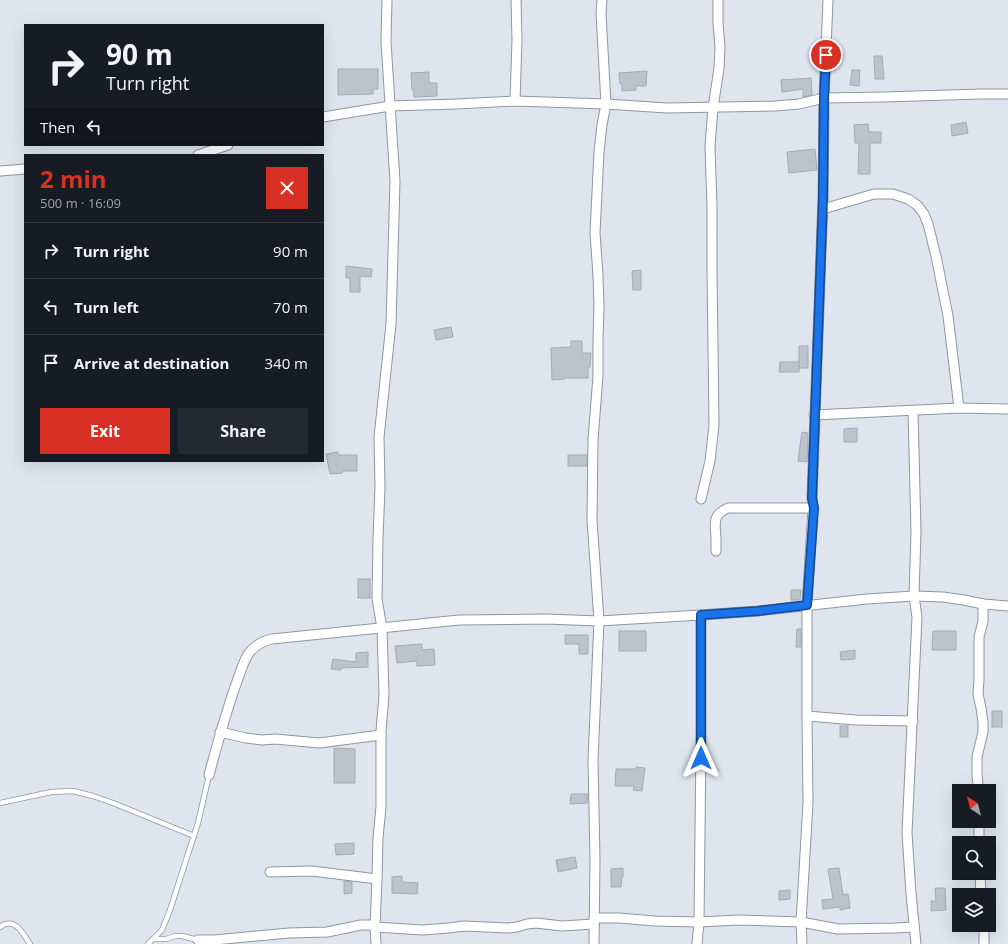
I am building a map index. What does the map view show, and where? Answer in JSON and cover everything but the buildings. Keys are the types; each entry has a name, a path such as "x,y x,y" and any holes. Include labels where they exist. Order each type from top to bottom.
{"street":[{"path":"376,944 375,927 378,838 381,807 381,735 384,695 382,628 377,599 380,487 379,437 391,324 395,181 386,42 387,0"},
{"path":"515,101 517,40 516,0"},
{"path":"594,944 595,860 593,760 598,621 592,520 593,440 598,376 599,306 595,233 599,152 606,104 601,14 602,0"},
{"path":"701,499 710,461 714,425 710,146 720,54 718,0"},
{"path":"802,944 801,922 808,803 807,605 814,508 812,498 814,415 828,0"},
{"path":"324,117 390,106 515,101 667,108 713,108 799,104 824,98 1008,94"},
{"path":"201,154 225,146"},
{"path":"0,171 24,169"},
{"path":"822,209 874,194 893,194 908,199 917,205 924,214 936,256 948,316 959,408"},
{"path":"814,415 959,408 1008,409"},
{"path":"913,411 916,532 914,596 917,617 907,833 916,944"},
{"path":"716,551 714,527 715,519 722,511 728,508 814,508"},
{"path":"209,775 220,732 248,654 257,645 272,639 459,620 598,621 758,611 867,599 914,596 943,597 983,604 1008,606"},
{"path":"978,784 977,757 983,732 982,708 978,694 979,637 983,622 983,604"},
{"path":"697,944 699,922 701,615"},
{"path":"807,716 856,720 912,720"},
{"path":"220,732 262,740 275,739 319,743 381,735"},
{"path":"270,872 312,871 377,879"},
{"path":"198,942 289,933 326,932 361,925 423,930 464,926 508,928 536,923 562,926 619,918 654,921 699,922 739,920 801,922 838,928 914,927"},
{"path":"984,932 984,944"}],"lane":[{"path":"148,944 162,930 170,910 198,823 209,775"},
{"path":"0,803 51,792 73,791 100,798 194,836"},
{"path":"0,927 6,923 12,923 18,927 30,944"},
{"path":"153,939 166,939 175,936 182,936 198,942"}],"route":[{"path":"701,758 701,615 758,611 807,605 814,508 812,498 823,198 826,55"}]}
